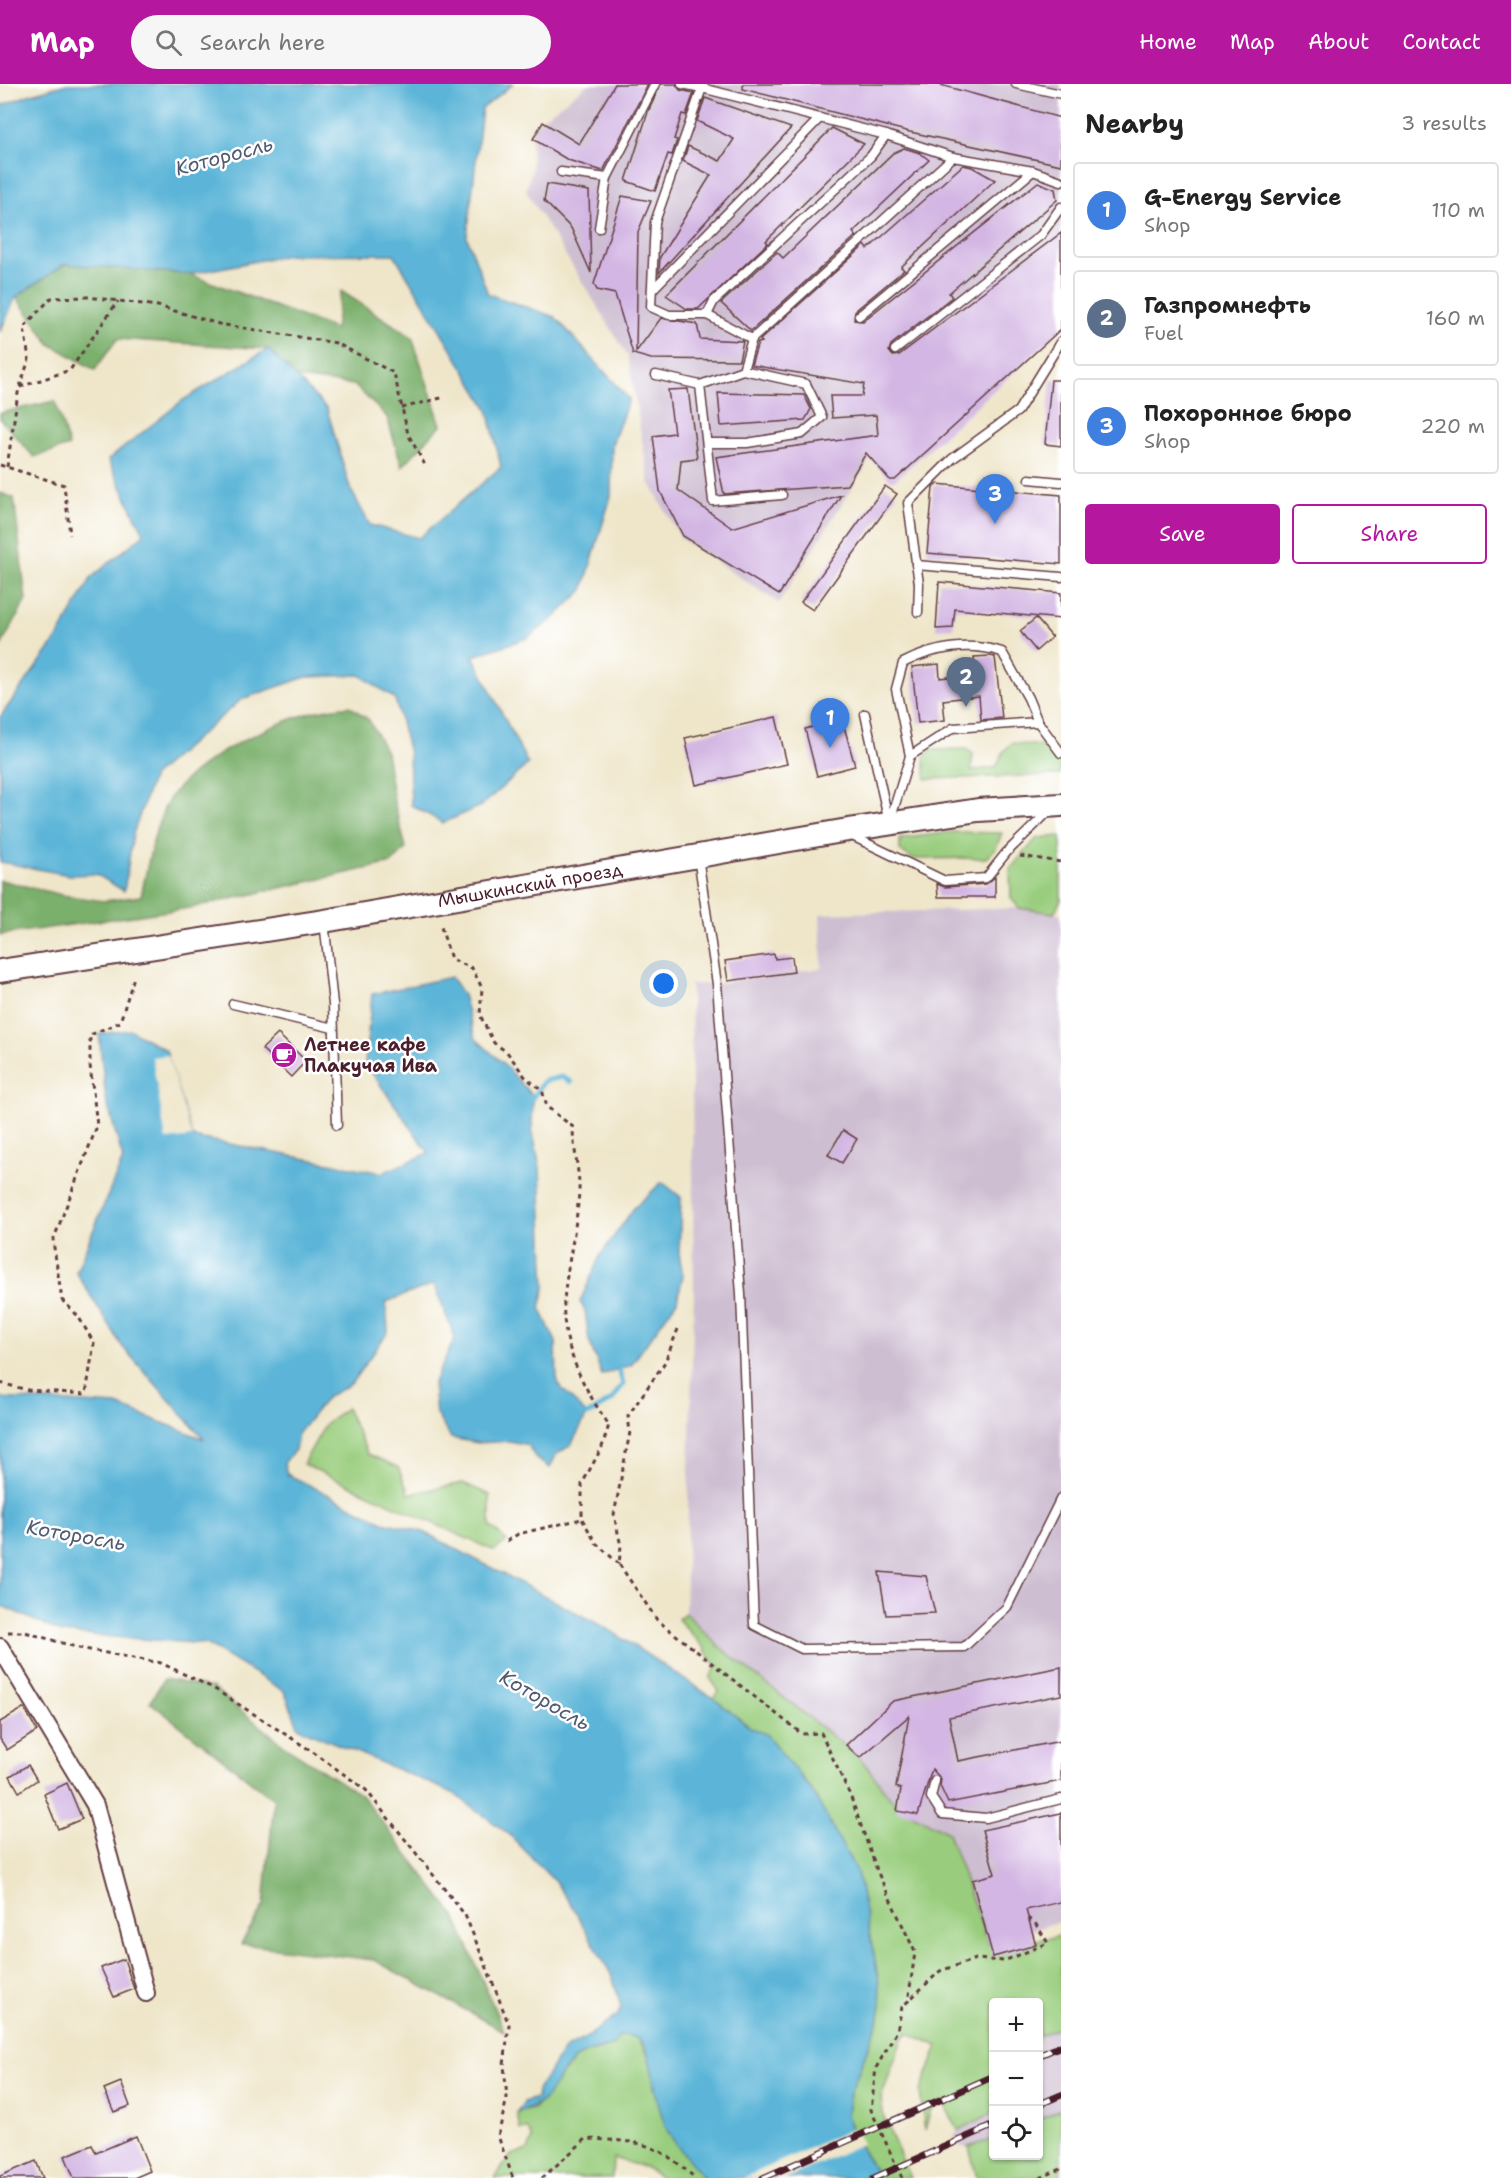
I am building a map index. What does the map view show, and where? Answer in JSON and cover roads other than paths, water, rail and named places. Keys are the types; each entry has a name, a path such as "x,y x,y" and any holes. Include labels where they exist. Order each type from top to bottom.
{"main road":[{"name":"Мышкинский проезд","path":"0,971 324,921 842,831 978,810 1058,805"}],"street":[{"path":"0,1647 95,1805 146,1993"}],"lane":[{"path":"599,228 607,178 655,84"},
{"path":"682,84 886,135 953,157 1033,171 1061,181"},
{"path":"1016,84 1061,94"},
{"path":"702,88 655,222 651,307 669,315 706,315 752,339"},
{"path":"652,290 820,118"},
{"path":"706,315 714,301 871,156 886,135"},
{"path":"743,369 752,339 953,157"},
{"path":"859,316 1033,171"},
{"path":"561,172 607,178"},
{"path":"895,350 1041,235 1061,207"},
{"path":"918,612 916,565 908,503 952,459 1018,411 1061,341"},
{"path":"656,375 700,386 743,369 806,384 822,417 802,434 747,443 706,444"},
{"path":"700,386 713,501 782,495"},
{"path":"1029,479 1061,482"},
{"path":"916,565 1061,578"},
{"path":"889,824 910,756 896,689 903,663 926,651 964,647 988,648 1002,652 1029,698 1038,722 1061,753"},
{"path":"865,714 889,824"},
{"path":"910,756 953,728 1038,722"},
{"path":"842,831 945,880 986,878 1006,853 1058,805"},
{"path":"698,855 717,984 741,1294 754,1625 802,1649 964,1647 1007,1607 1061,1498"},
{"path":"324,921 333,1028 337,1125"},
{"path":"233,1004 333,1028"},
{"path":"935,1780 931,1797 942,1814 986,1818 1061,1800"}],"water":[{"name":"Которосль","path":"67,84 513,84 482,109 467,237 488,294 555,317 629,399 612,444 611,496 583,590 553,619 527,638 473,656 528,764 481,806 443,823 411,805 409,753 395,699 360,675 306,677 242,699 153,776 133,834 124,891 96,874 69,875 0,862 0,717 56,640 92,577 144,534 108,460 183,400 268,349 327,409 350,488 370,525 419,538 501,467 488,409 394,254 288,255 189,274 65,264 16,297 0,332 0,106"},
{"name":"Которосль","path":"451,977 463,995 475,1038 506,1066 533,1097 532,1128 540,1168 545,1288 540,1308 556,1342 557,1383 587,1415 571,1445 556,1455 550,1468 536,1459 528,1445 510,1441 478,1443 451,1438 436,1414 433,1384 455,1338 434,1284 386,1302 388,1332 351,1384 327,1397 298,1434 295,1450 284,1463 287,1474 383,1522 424,1532 611,1631 713,1698 751,1728 766,1734 811,1789 857,1872 878,1975 881,2005 878,2022 850,2093 847,2114 852,2133 879,2178 704,2178 679,2149 667,2130 657,2099 648,2053 638,2039 630,2036 619,2036 614,2045 578,2057 566,2068 540,2103 517,2113 524,2102 537,2098 537,2090 565,2048 584,2039 604,2025 619,2014 621,2007 612,1976 572,1906 556,1883 510,1835 453,1793 299,1728 284,1691 206,1644 62,1633 0,1605 0,1398 117,1405 204,1439 122,1346 76,1272 123,1159 106,1099 99,1034 131,1030 166,1050 192,1137 382,1173 429,1153 365,1063 372,994"},
{"path":"662,1182 681,1197 679,1254 683,1275 677,1301 631,1365 602,1375 589,1341 585,1310 580,1302 600,1256 634,1208"}],"waterway":[{"path":"533,1097 544,1081 562,1077 571,1082"},
{"path":"587,1415 612,1400 623,1384 619,1370"}],"railway":[{"path":"1043,2054 1061,2046"},
{"path":"763,2178 989,2078"},
{"path":"1043,2103 1061,2095"},
{"path":"874,2178 989,2127"}],"place":[{"name":"Похоронное бюро","path":"995,524"},
{"name":"Газпромнефть","path":"966,707"},
{"name":"G-Energy Service","path":"830,748"},
{"name":"Летнее кафе Плакучая Ива","path":"284,1055"}]}
